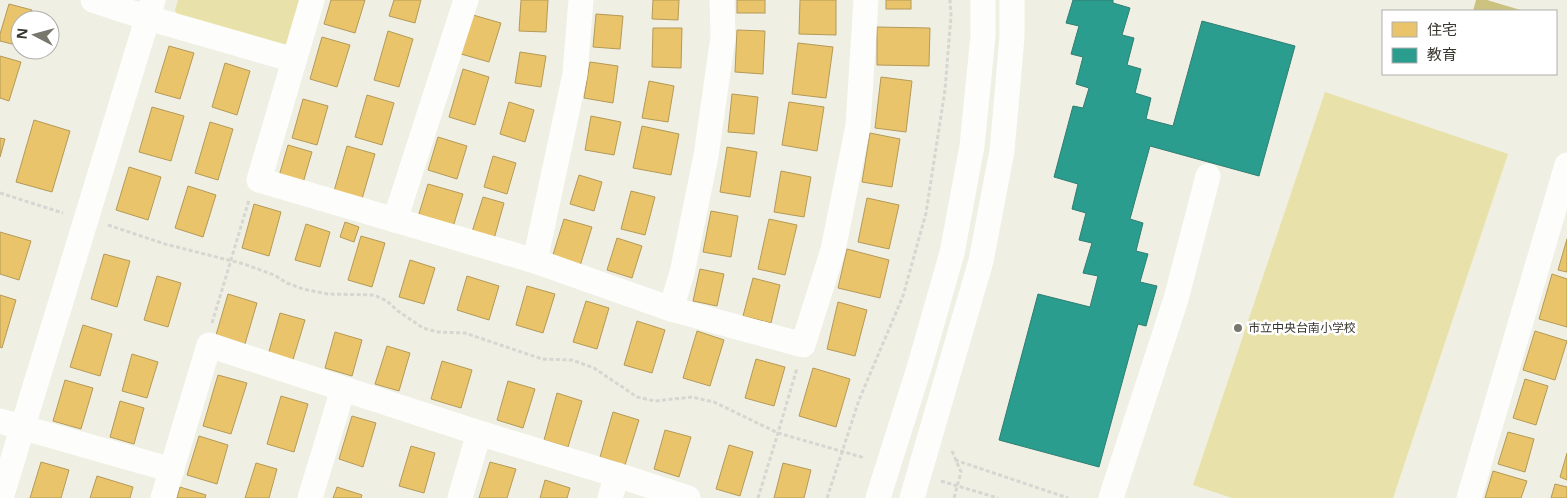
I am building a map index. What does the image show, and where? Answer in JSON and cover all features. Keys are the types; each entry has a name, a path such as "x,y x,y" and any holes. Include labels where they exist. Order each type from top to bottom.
{"street":[{"path":"93,0 150,9 294,60"},
{"path":"312,0 259,180 535,261 671,308 803,345 833,250 858,126 866,0"},
{"path":"395,220 466,0"},
{"path":"535,261 575,74 581,0"},
{"path":"671,308 682,273 706,156 723,37 722,0"},
{"path":"982,0 983,36 972,146 952,253 920,365 880,491 917,497 981,261 1002,151 1012,37 1012,0"},
{"path":"1,498 12,424 85,219 150,9"},
{"path":"1469,498 1567,165"},
{"path":"1111,498 1176,300 1208,176"},
{"path":"163,498 209,345 479,433 614,486 688,498"},
{"path":"310,498 343,389"},
{"path":"12,424 172,470"},
{"path":"460,498 479,433"}],"path":[{"path":"827,498 859,400 902,296 926,212 945,90 951,16 950,0"},
{"path":"209,345 207,338 254,184 259,180"},
{"path":"0,193 165,244 231,260 274,275 287,283 303,289 328,294 374,295 387,301 423,328 438,332 465,333 542,359 572,360 594,368 637,397 655,401 692,397 714,402 778,434 864,458"},
{"path":"758,498 803,345"},
{"path":"955,460 1068,498"},
{"path":"972,490 998,498"}],"shaded area":[{"path":"178,0 300,0 289,42 276,48 179,18 175,10"},
{"path":"1476,0 1487,0 1521,10 1473,10"},
{"path":"1325,92 1508,154 1393,498 1232,498 1193,485"}],"building: 住宅":[{"path":"331,0 365,0 355,33 324,24"},
{"path":"394,0 421,0 415,23 389,16"},
{"path":"521,0 548,0 546,32 519,31"},
{"path":"653,0 679,0 678,20 652,19"},
{"path":"737,0 765,0 765,13 737,13"},
{"path":"800,0 836,0 836,35 799,34"},
{"path":"886,0 911,0 911,9 886,9"},
{"path":"9,4 32,10 10,10 10,44 0,41 0,34"},
{"path":"596,14 623,16 620,49 593,47"},
{"path":"473,15 501,23 489,62 461,54"},
{"path":"877,27 930,28 929,66 877,65"},
{"path":"653,28 682,28 681,68 652,67"},
{"path":"737,30 765,31 763,74 735,72"},
{"path":"388,31 413,39 399,87 374,80"},
{"path":"322,37 350,45 337,87 310,79"},
{"path":"798,43 833,47 826,98 792,94"},
{"path":"169,46 194,53 180,99 155,92"},
{"path":"520,52 546,56 541,87 515,83"},
{"path":"0,56 21,62 9,101 0,98"},
{"path":"590,62 618,66 613,103 584,98"},
{"path":"225,63 250,71 237,115 212,107"},
{"path":"463,69 489,77 475,125 449,117"},
{"path":"881,77 912,81 906,132 875,128"},
{"path":"649,81 674,86 668,122 642,118"},
{"path":"732,94 758,97 754,134 728,132"},
{"path":"367,95 394,103 382,145 355,137"},
{"path":"303,99 328,106 317,145 292,138"},
{"path":"509,102 534,110 525,142 500,134"},
{"path":"789,102 824,107 817,151 782,145"},
{"path":"152,107 184,116 171,161 139,152"},
{"path":"591,116 621,122 614,155 585,150"},
{"path":"34,120 70,131 52,192 16,182"},
{"path":"210,122 233,129 218,180 195,173"},
{"path":"642,126 679,134 671,175 633,168"},
{"path":"870,133 900,139 892,187 862,182"},
{"path":"438,137 467,146 457,179 428,170"},
{"path":"0,138 5,139 0,157"},
{"path":"288,145 312,152 303,183 279,176"},
{"path":"347,146 375,154 362,199 334,191"},
{"path":"727,147 757,152 750,197 720,192"},
{"path":"493,156 516,163 507,194 484,187"},
{"path":"129,167 161,177 148,220 116,210"},
{"path":"781,171 811,177 804,217 774,212"},
{"path":"579,175 602,182 594,211 570,204"},
{"path":"428,184 463,194 453,227 418,217"},
{"path":"188,186 216,195 203,237 175,228"},
{"path":"631,191 655,197 645,235 621,229"},
{"path":"483,197 504,203 494,239 472,232"},
{"path":"867,198 899,205 889,249 858,242"},
{"path":"254,204 281,212 269,256 242,248"},
{"path":"711,211 738,216 731,257 703,252"},
{"path":"564,219 592,227 580,266 552,258"},
{"path":"769,219 797,225 785,275 758,269"},
{"path":"345,222 359,227 354,242 340,237"},
{"path":"306,224 330,232 320,267 295,260"},
{"path":"0,232 31,241 19,280 0,274"},
{"path":"361,236 385,243 372,287 348,280"},
{"path":"617,238 642,246 632,278 607,270"},
{"path":"1567,239 1567,272 1558,270"},
{"path":"847,249 889,260 880,298 838,288"},
{"path":"104,254 130,261 117,307 91,299"},
{"path":"410,260 435,268 424,304 399,297"},
{"path":"700,269 724,274 717,306 693,301"},
{"path":"1552,274 1567,279 1567,327 1539,319"},
{"path":"157,276 181,283 168,327 144,320"},
{"path":"467,276 499,286 489,320 457,310"},
{"path":"753,278 780,285 771,323 743,316"},
{"path":"527,286 555,294 543,333 516,325"},
{"path":"228,294 257,303 245,344 216,335"},
{"path":"0,295 16,300 2,348 0,347"},
{"path":"586,301 609,308 597,349 573,342"},
{"path":"838,302 867,310 855,356 827,349"},
{"path":"280,313 305,320 292,363 268,355"},
{"path":"637,321 665,330 652,373 624,365"},
{"path":"83,325 112,334 100,376 70,367"},
{"path":"697,331 724,340 710,386 683,378"},
{"path":"1535,331 1567,341 1555,380 1523,370"},
{"path":"335,332 362,340 352,376 325,368"},
{"path":"387,346 410,353 399,391 375,384"},
{"path":"132,354 158,362 147,398 122,391"},
{"path":"756,359 785,367 774,406 745,398"},
{"path":"442,361 472,370 461,408 431,399"},
{"path":"813,368 850,379 836,427 799,416"},
{"path":"218,375 247,383 231,434 203,426"},
{"path":"1525,379 1548,386 1536,425 1513,418"},
{"path":"65,380 93,388 81,429 53,421"},
{"path":"508,381 535,389 523,428 497,420"},
{"path":"557,393 582,401 568,447 544,440"},
{"path":"281,396 308,404 294,452 267,444"},
{"path":"120,401 144,408 134,444 110,437"},
{"path":"613,412 639,420 625,465 600,457"},
{"path":"352,416 376,423 363,467 339,459"},
{"path":"665,430 691,437 679,477 654,469"},
{"path":"1508,432 1534,439 1525,472 1498,464"},
{"path":"199,436 228,445 217,484 187,475"},
{"path":"729,445 753,452 740,496 716,489"},
{"path":"411,446 435,453 424,493 399,486"},
{"path":"1567,453 1567,480 1560,477"},
{"path":"41,462 69,470 61,498 30,498"},
{"path":"490,462 516,469 507,498 479,498"},
{"path":"256,463 277,469 269,498 245,498"},
{"path":"783,463 811,470 804,498 774,498"},
{"path":"1493,471 1527,481 1521,498 1485,498"},
{"path":"97,476 133,487 130,498 90,498"},
{"path":"545,480 570,488 567,498 540,498"},
{"path":"1555,484 1567,487 1567,498 1551,498"},
{"path":"180,487 206,495 205,498 177,498"},
{"path":"337,487 362,495 361,498 333,498"}],"building: 教育":[{"path":"1073,0 1113,0 1113,3 1130,8 1122,35 1134,38 1127,65 1141,69 1135,93 1151,98 1146,119 1173,126 1202,21 1295,46 1259,176 1150,146 1130,219 1143,223 1136,251 1148,254 1140,282 1157,286 1146,326 1138,324 1099,467 999,440 1038,294 1090,307 1098,276 1083,273 1092,243 1079,240 1086,213 1072,209 1078,184 1054,177 1073,106 1083,108 1089,88 1076,84 1083,57 1071,54 1079,26 1066,23"}],"place":[{"name":"市立中央台南小学校","path":"1238,328"}]}
